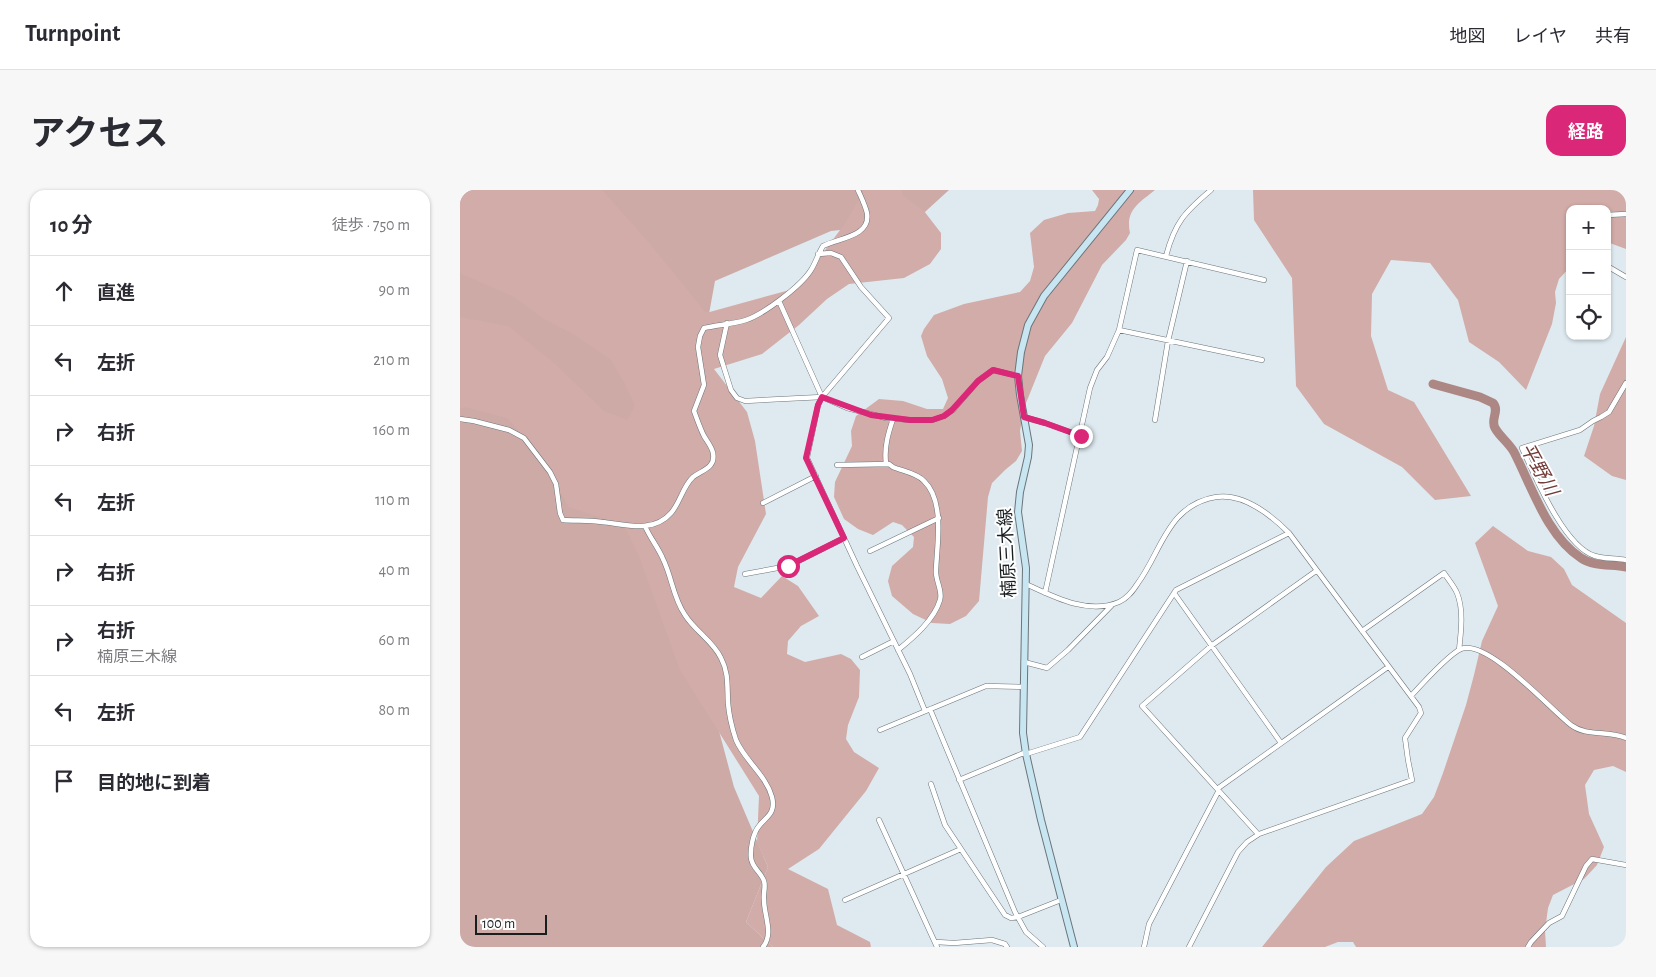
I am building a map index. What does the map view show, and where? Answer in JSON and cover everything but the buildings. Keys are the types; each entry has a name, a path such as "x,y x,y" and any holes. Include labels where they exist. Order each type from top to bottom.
{"main road":[{"name":"楠原三木線","path":"1074,947 1061,900 1026,753 1023,733 1026,584 1024,548 1018,512 1029,445 1018,376 1020,352 1035,310 1044,296 1130,190"}],"street":[{"path":"460,419 474,420 509,430 524,438 550,472 556,484 560,513 563,520 645,526 668,516 677,505 691,479 711,465 713,452 703,434 694,411 704,385 698,347 704,328 739,322 758,316 779,301 811,270 823,246 854,235 863,229 867,219 867,212 858,190"},
{"path":"1166,256 1171,236 1178,224 1192,206 1211,190"},
{"path":"1611,215 1626,214"},
{"path":"1045,593 1093,380 1097,370 1107,357 1119,330 1137,250 1264,280"},
{"path":"818,254 831,253 841,257 861,287 890,318 822,397 818,405 806,458 928,710 1018,917 1026,932 1043,947"},
{"path":"1155,420 1168,340 1187,261"},
{"path":"1611,268 1626,277"},
{"path":"779,301 822,397"},
{"path":"727,323 720,355 731,390 737,398 745,402 822,397 871,415 893,419 932,420 944,416 952,410 978,381 993,370 1018,376"},
{"path":"1119,330 1262,360"},
{"path":"1626,383 1610,412 1580,430 1522,448 1554,514 1577,543 1587,553 1596,557 1626,560"},
{"path":"1024,417 1081,436"},
{"path":"886,463 885,454 888,434 893,419"},
{"path":"837,465 886,463 926,482 936,502 939,518 936,573 941,594 940,599 929,619 898,650"},
{"path":"763,503 816,476"},
{"path":"1026,584 1045,593 1083,606 1104,606 1119,602 1130,594 1144,576 1168,530 1187,508 1206,499 1220,496 1243,500 1278,522 1289,533 1411,696 1421,713 1405,738 1412,780 1258,834 1247,842 1238,852 1189,947"},
{"path":"870,551 939,518"},
{"path":"645,526 650,538 663,558 678,603 685,616 713,646 721,658 726,672 730,717 736,738 741,750 768,785 772,798 773,806 769,817 759,826 755,833 751,857 753,866 762,875 764,882 768,936 763,947"},
{"path":"959,780 1026,753 1080,738 1174,593 1203,576 1289,533"},
{"path":"745,574 788,566 844,538"},
{"path":"1258,834 1217,791 1142,706 1211,646 1316,571"},
{"path":"1362,631 1444,572 1454,588 1459,602 1462,621 1460,650"},
{"path":"1174,593 1281,743"},
{"path":"1024,662 1047,668 1068,650 1113,604"},
{"path":"862,658 894,641"},
{"path":"1411,696 1460,650 1474,648 1490,655 1571,725 1583,732 1616,734 1626,738"},
{"path":"1144,947 1149,924 1217,791 1388,666"},
{"path":"880,730 986,686 1024,687"},
{"path":"931,784 945,825 1005,915 1012,918 1018,917 1061,900"},
{"path":"879,820 937,945 992,940 1005,944 1007,947"},
{"path":"845,900 961,849"},
{"path":"1528,947 1548,924 1562,916 1586,866 1592,859 1626,865"}],"shaded area":[{"path":"460,190 949,190 914,222 831,231 715,281 703,347 679,581 734,787 768,867 746,922 773,947 460,947"},
{"path":"460,190 602,190 650,244 706,313 797,288 846,222 864,190 902,190 902,195 924,211 941,233 941,249 930,264 904,278 849,284 827,299 799,325 762,354 714,369 747,412 755,441 766,514 738,567 734,587 761,598 782,576 798,586 819,616 801,626 788,641 787,654 805,662 841,654 851,659 860,670 859,697 848,725 846,739 854,752 879,768 866,791 819,849 788,869 828,889 837,925 870,942 871,947 773,947 746,922 768,867 757,842 759,796 680,670 639,556 624,525 569,507 536,450 507,418 465,407 460,409 460,317 508,326 555,364 604,411 627,420 635,406 611,360 575,335 544,319 514,297 460,273"},
{"path":"1092,190 1155,190 1131,213 1130,233 1126,240 1102,265 1072,323 1045,356 1024,408 1020,431 1022,451 1016,461 992,483 988,497 979,601 966,616 950,624 932,623 913,614 892,596 888,581 892,566 913,547 914,537 902,525 893,522 873,535 858,529 844,519 834,497 835,482 852,446 851,431 856,416 879,399 903,401 927,409 943,409 948,398 942,379 927,356 921,336 924,329 934,315 964,304 1020,292 1030,281 1034,267 1030,233 1044,220 1068,213 1095,211 1099,199"},
{"path":"1253,190 1626,190 1626,249 1611,243 1611,205 1566,205 1566,271 1559,279 1555,292 1556,303 1552,324 1526,390 1499,362 1469,342 1458,300 1430,263 1391,260 1372,294 1371,336 1388,390 1414,402 1471,496 1435,500 1402,467 1324,424 1296,386 1292,278 1254,220"},
{"path":"1626,337 1626,480 1612,476 1584,456 1594,426 1600,394"},
{"path":"1493,526 1528,551 1551,557 1564,569 1572,585 1626,623 1626,772 1613,766 1594,770 1585,785 1589,814 1604,847 1597,865 1584,879 1553,895 1548,908 1545,931 1546,947 1356,947 1353,942 1338,942 1325,947 1262,947 1326,867 1354,841 1422,814 1434,797 1466,705 1482,641 1498,606 1475,543"}],"waterway":[{"name":"平野川","path":"1433,384 1480,397 1493,403 1496,409 1495,428 1514,452 1542,510 1559,537 1569,549 1586,561 1626,567"}],"route":[{"path":"788,566 844,538 806,458 818,405 822,397 847,408 871,415 910,420 932,420 944,416 952,410 978,381 993,370 1018,376 1024,417 1081,436"}]}
